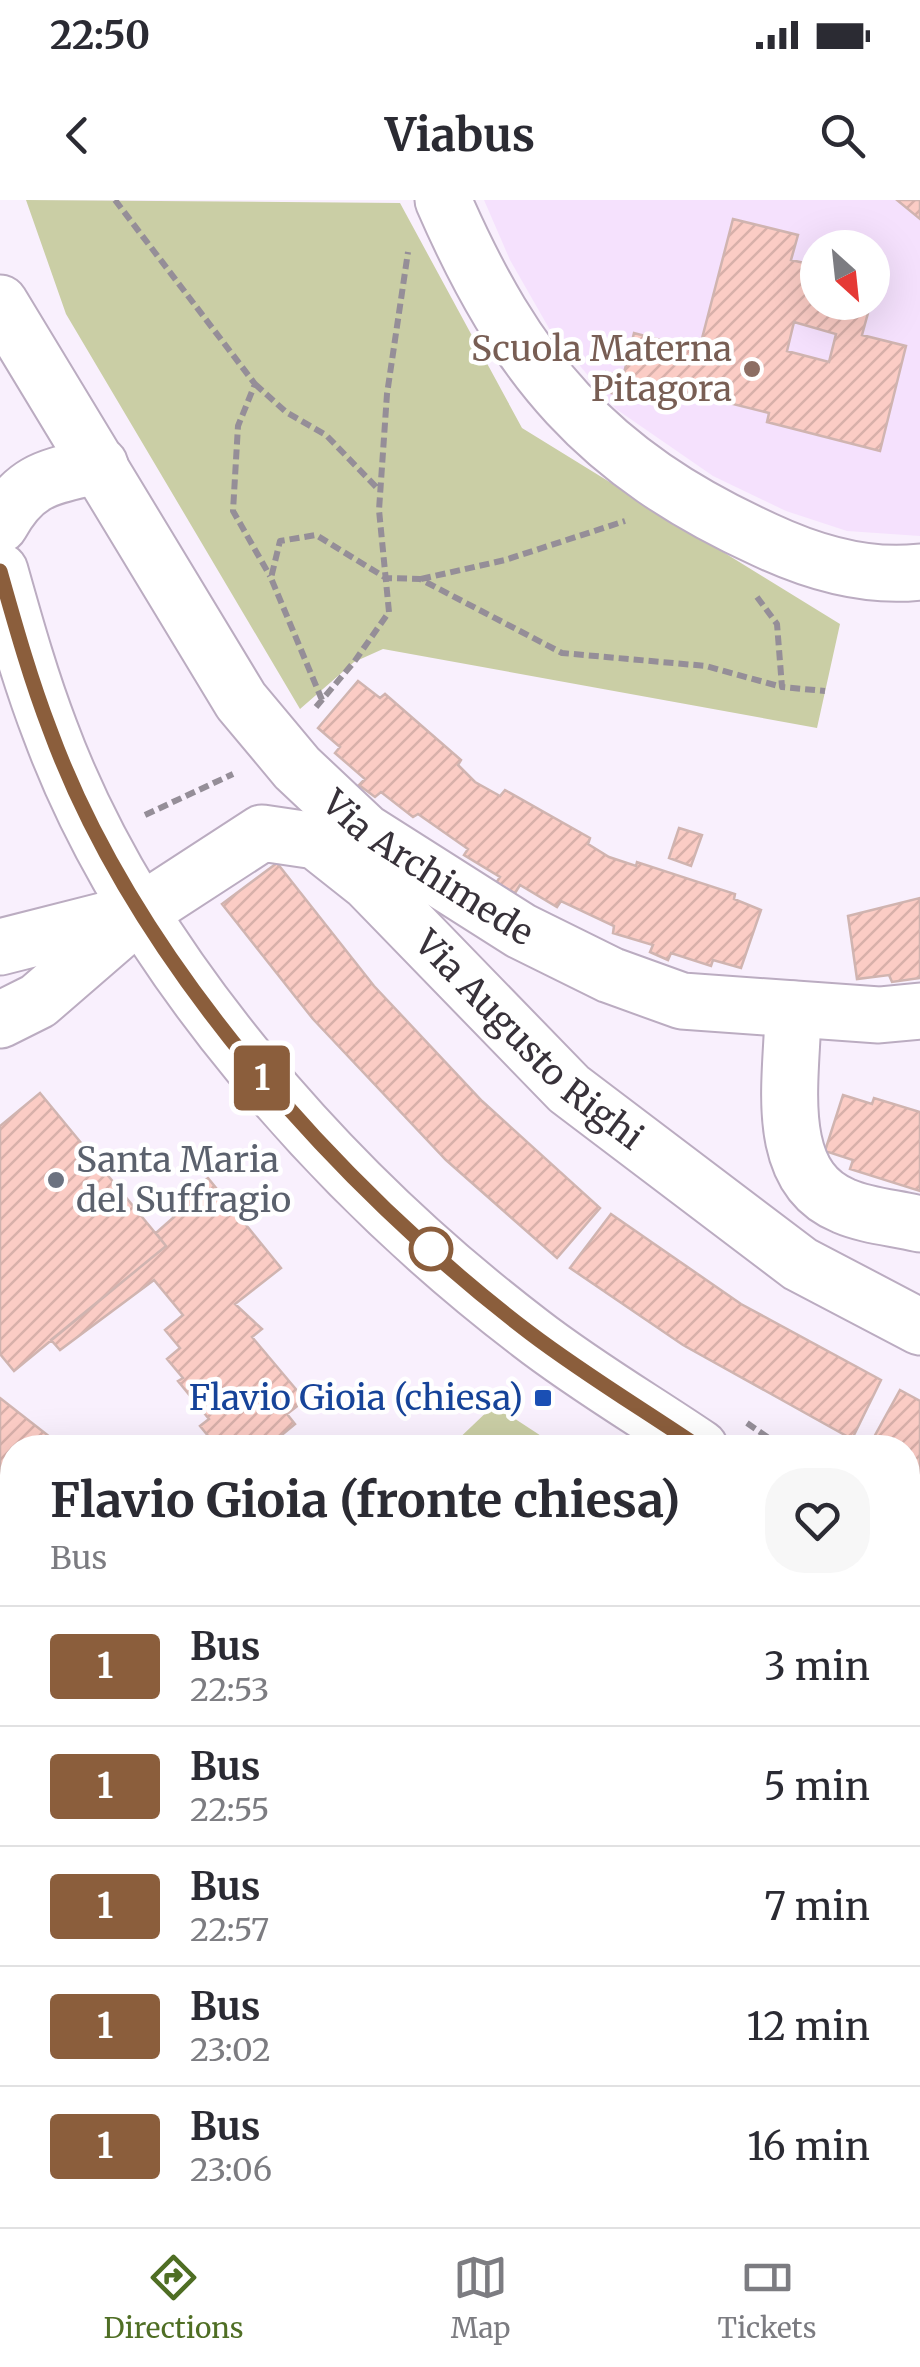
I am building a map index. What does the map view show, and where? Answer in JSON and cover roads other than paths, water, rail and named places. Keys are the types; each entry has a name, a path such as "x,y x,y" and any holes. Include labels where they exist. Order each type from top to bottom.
{"street":[{"path":"447,209 495,310 532,362 570,412 642,474 770,543 817,560 892,575 920,572"},
{"name":"Via Archimede","path":"0,302 242,701 286,757 366,832 521,931 610,975 682,1001 879,1015 920,1011"},
{"path":"0,525 10,506 34,482 100,466"},
{"path":"0,571 50,732 98,835 161,898 194,993 252,1066 413,1234 531,1334 718,1432"},
{"name":"Via Augusto Righi","path":"161,898 262,833 316,841 369,883 570,1088 800,1264 920,1327"},
{"path":"0,947 161,898"},
{"path":"0,1020 38,1001 161,898"},
{"path":"793,1010 792,1145 812,1188 845,1207 920,1224"}],"place":[{"name":"Scuola Materna Pitagora","path":"752,369"},
{"name":"Santa Maria del Suffragio","path":"56,1180"},
{"name":"Flavio Gioia (chiesa)","path":"543,1398"}]}
